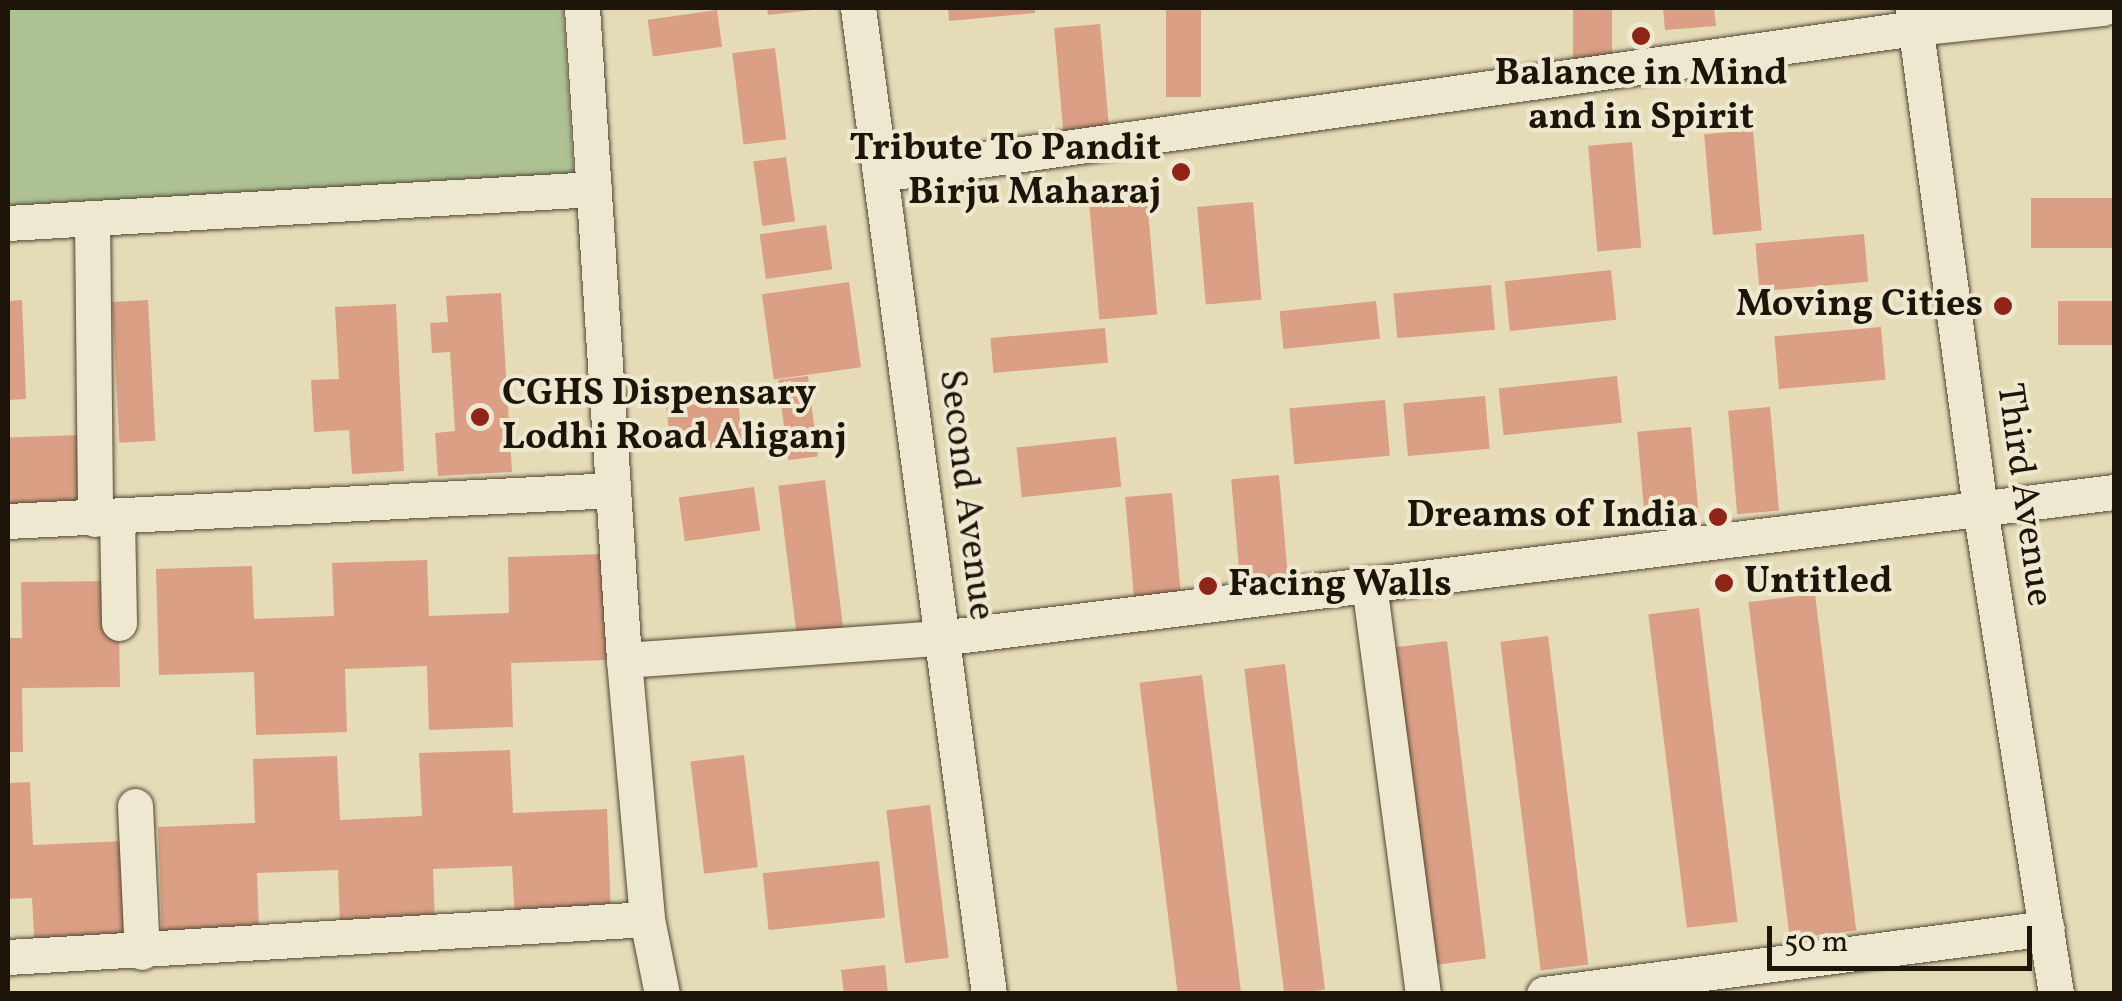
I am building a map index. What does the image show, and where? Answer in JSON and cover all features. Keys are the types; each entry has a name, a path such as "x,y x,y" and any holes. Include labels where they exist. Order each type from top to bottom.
{"street":[{"path":"582,8 624,660 648,919 662,994"},
{"name":"Second Avenue","path":"858,8 989,994"},
{"path":"881,174 1914,18 2103,8"},
{"name":"Third Avenue","path":"1914,18 1980,508 2056,994"},
{"path":"8,223 594,189"},
{"path":"92,218 106,518 120,623"},
{"path":"8,521 613,490"},
{"path":"624,660 940,638 2114,492"},
{"path":"1370,584 1423,994"},
{"path":"135,806 142,952"},
{"path":"8,957 648,919"},
{"path":"1544,994 2047,928"}],"green space":[{"path":"8,8 563,8 574,180 8,217"}],"building":[{"path":"767,8 812,8 813,10 768,15"},
{"path":"948,8 1035,8 1035,13 949,21"},
{"path":"1166,8 1201,8 1201,97 1166,97"},
{"path":"1573,8 1612,8 1612,64 1573,64"},
{"path":"1663,8 1714,8 1716,26 1665,30"},
{"path":"717,10 722,47 653,56 648,20"},
{"path":"1100,24 1109,131 1064,135 1054,28"},
{"path":"775,48 786,139 744,145 732,53"},
{"path":"1753,130 1762,231 1713,235 1704,134"},
{"path":"1632,142 1641,248 1597,251 1588,146"},
{"path":"786,157 795,221 762,226 753,162"},
{"path":"2031,198 2114,198 2114,248 2031,248"},
{"path":"1147,199 1157,315 1099,320 1089,204"},
{"path":"1253,202 1262,300 1206,305 1197,207"},
{"path":"826,225 832,270 766,279 760,234"},
{"path":"1864,234 1868,282 1760,291 1755,243"},
{"path":"1611,270 1616,320 1510,331 1505,281"},
{"path":"849,282 861,367 774,379 762,294"},
{"path":"1491,285 1495,330 1397,338 1393,294"},
{"path":"501,293 512,472 438,476 435,433 455,431 450,352 432,353 430,323 448,322 446,296"},
{"path":"22,300 26,399 8,400 8,301"},
{"path":"148,300 155,441 119,443 112,302"},
{"path":"1376,301 1380,339 1284,349 1280,311"},
{"path":"2058,301 2114,301 2114,345 2058,345"},
{"path":"396,304 404,471 352,474 349,430 314,432 311,380 339,379 335,307"},
{"path":"1881,327 1886,380 1779,389 1774,336"},
{"path":"1105,328 1108,363 993,373 990,338"},
{"path":"808,376 818,456 788,460 778,380"},
{"path":"1617,376 1622,423 1504,435 1499,388"},
{"path":"1485,396 1490,449 1408,456 1403,403"},
{"path":"738,400 743,445 671,452 666,408"},
{"path":"1385,400 1390,456 1294,464 1289,408"},
{"path":"1770,407 1779,511 1737,514 1728,411"},
{"path":"1691,427 1699,521 1645,525 1637,432"},
{"path":"80,435 82,504 10,506 8,438"},
{"path":"1116,437 1121,487 1022,497 1017,447"},
{"path":"1279,475 1288,579 1240,583 1231,479"},
{"path":"825,480 844,636 797,642 778,486"},
{"path":"754,487 760,531 685,541 679,498"},
{"path":"1172,493 1181,597 1134,601 1125,497"},
{"path":"605,554 609,660 511,663 513,727 429,730 427,666 345,669 347,732 256,735 254,672 159,675 156,569 252,566 254,619 334,616 332,563 427,560 429,616 509,613 508,557"},
{"path":"118,581 120,687 22,688 23,752 8,752 8,638 22,638 21,582"},
{"path":"1815,594 1856,930 1790,939 1748,602"},
{"path":"1699,608 1738,922 1687,928 1648,614"},
{"path":"1548,636 1588,965 1541,970 1500,642"},
{"path":"1447,641 1486,959 1434,965 1395,647"},
{"path":"1285,664 1325,990 1284,994 1244,669"},
{"path":"1202,675 1241,994 1178,994 1139,683"},
{"path":"510,750 513,813 607,809 611,915 515,919 512,866 433,869 435,922 340,926 338,870 257,873 259,929 162,933 158,827 255,823 253,759 337,756 340,820 422,816 419,753"},
{"path":"744,755 758,867 704,874 690,762"},
{"path":"30,782 33,845 126,841 131,947 35,951 32,898 8,899 8,783"},
{"path":"930,805 949,958 905,963 886,810"},
{"path":"879,861 885,918 769,930 763,873"},
{"path":"885,965 888,994 844,994 841,970"}],"place":[{"name":"Balance in Mind and in Spirit","path":"1641,36"},
{"name":"Tribute To Pandit Birju Maharaj","path":"1181,172"},
{"name":"Moving Cities","path":"2003,306"},
{"name":"CGHS Dispensary Lodhi Road Aliganj","path":"480,417"},
{"name":"Dreams of India","path":"1718,517"},
{"name":"Untitled","path":"1724,583"},
{"name":"Facing Walls","path":"1208,586"}]}
